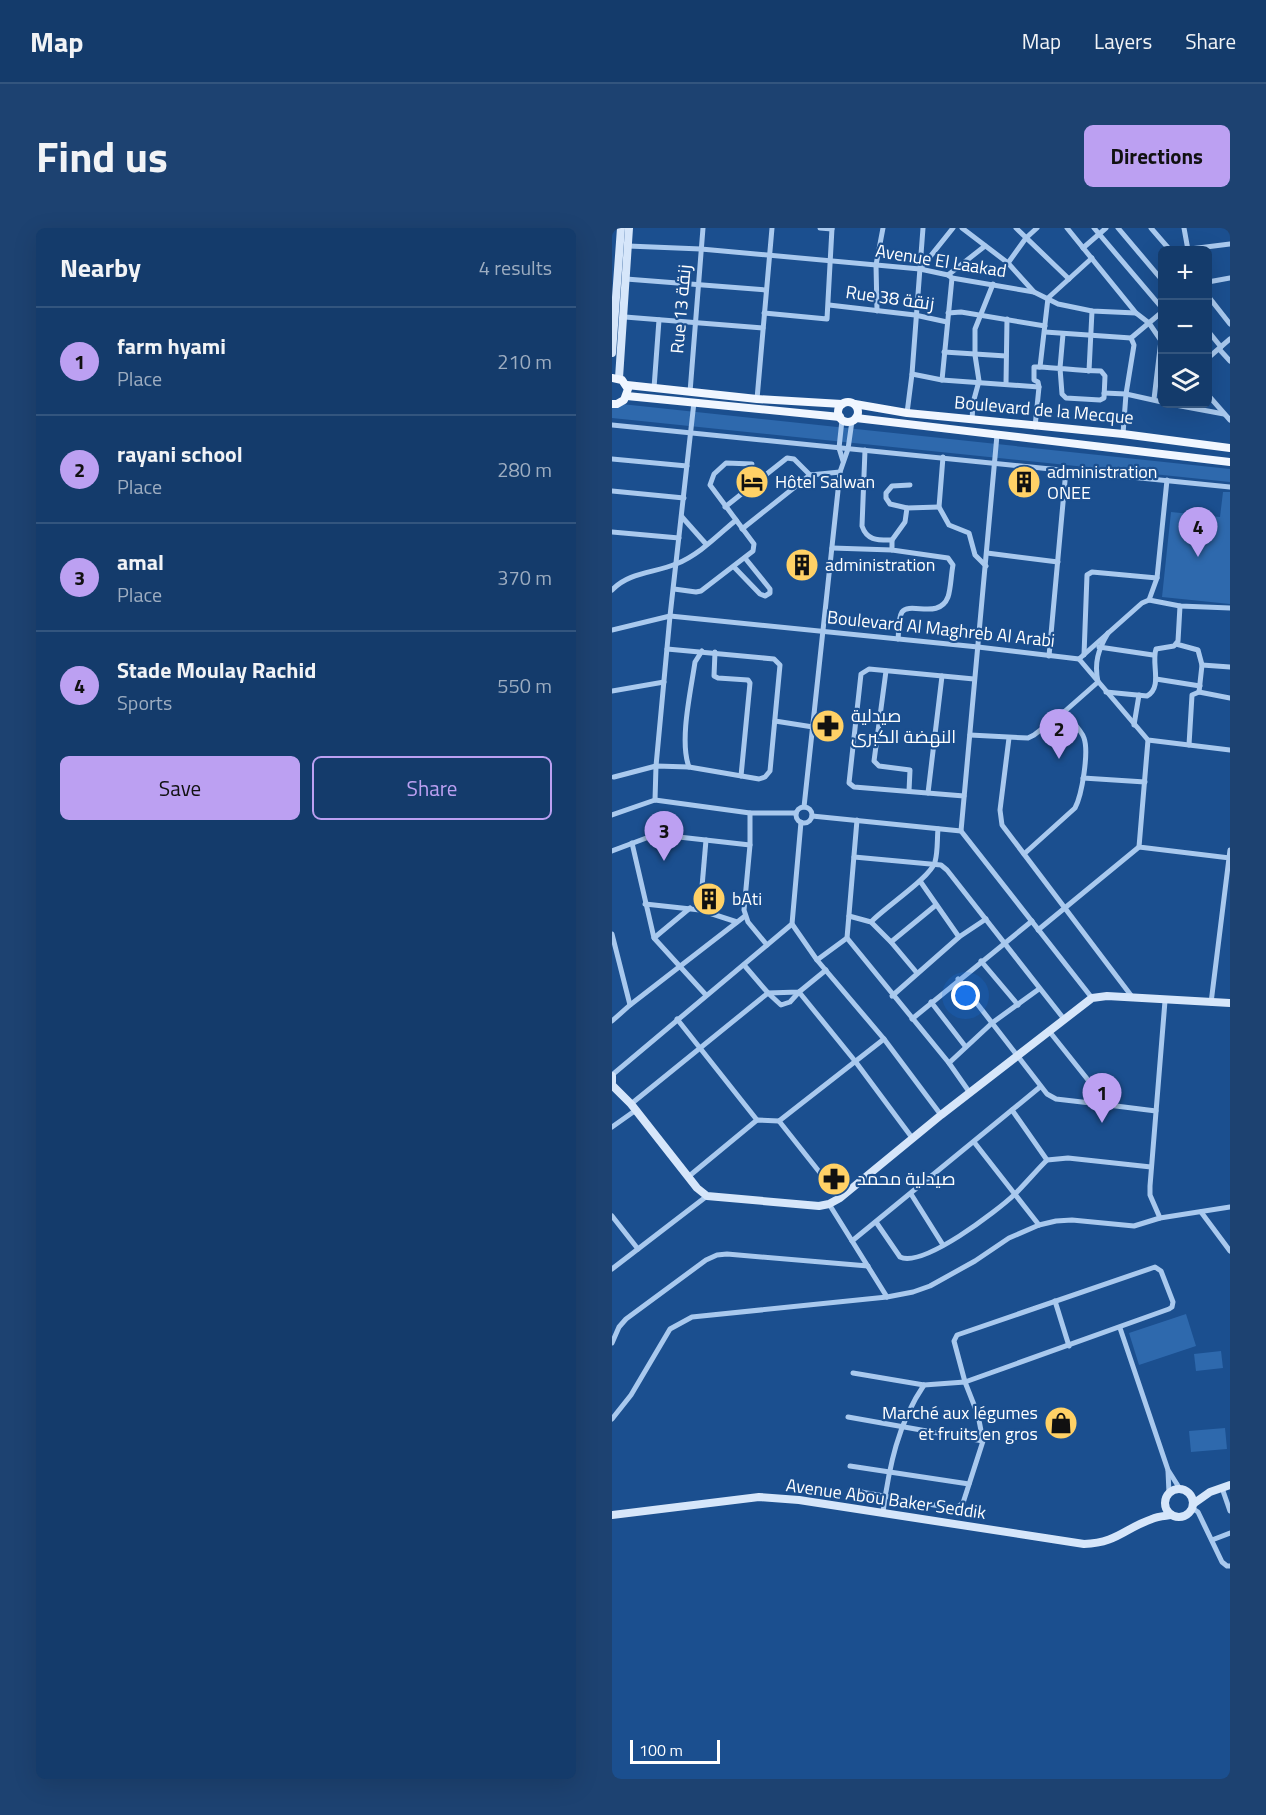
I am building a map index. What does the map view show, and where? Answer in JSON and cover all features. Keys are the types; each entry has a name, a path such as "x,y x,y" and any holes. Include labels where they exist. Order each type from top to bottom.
{"main road":[{"path":"612,353 615,257 621,228"},
{"path":"627,396 854,419 858,409 855,404 847,402 842,404 757,399 627,385 616,378 625,317 629,228"},
{"path":"612,404 621,403 627,396 627,385"},
{"path":"841,418 838,409 842,404"},
{"name":"Boulevard de la Mecque","path":"855,404 907,413 1123,434 1230,448"},
{"name":"Boulevard de la Mecque","path":"854,419 1230,462"},
{"path":"612,1076 612,1084 688,1177 707,1196 812,1206 829,1204 840,1198 941,1115 1092,998 1107,996 1230,1003"},
{"path":"1210,1492 1183,1516 1171,1515 1165,1506 1164,1501 1168,1493 1180,1489 1189,1493 1210,1492 1226,1487"},
{"path":"1189,1493 1192,1506"},
{"name":"Avenue Abou Baker Seddik","path":"612,1515 759,1497 800,1500 883,1512 1084,1544 1111,1539 1151,1519 1171,1515"},
{"name":"Avenue Abou Baker Seddik","path":"1151,1519 1164,1501"}],"street":[{"name":"Rue 13 زنقة","path":"690,392 703,228"},
{"path":"757,399 772,228"},
{"path":"820,228 832,229 829,305"},
{"path":"877,311 876,265 883,228"},
{"path":"907,413 923,228"},
{"path":"920,269 953,228"},
{"path":"962,228 1008,263 1034,292 1064,306 1092,311 1136,313"},
{"path":"1016,228 1069,279"},
{"path":"1008,263 1026,238 1037,228"},
{"path":"1066,228 1136,313 1149,323 1158,335"},
{"path":"1094,228 1158,305"},
{"path":"1083,248 1106,228"},
{"path":"1118,228 1158,275"},
{"path":"1151,228 1167,246"},
{"path":"1184,228 1186,246"},
{"path":"1212,246 1230,244"},
{"name":"Avenue El Laakad","path":"628,246 701,249 920,269 1034,292"},
{"path":"942,380 950,276 985,246"},
{"path":"1040,367 1048,298 1092,258"},
{"path":"1212,281 1230,278"},
{"path":"626,279 766,290"},
{"path":"972,420 973,403 979,381 975,355 975,329 993,284"},
{"path":"1211,300 1230,324"},
{"name":"Rue 38 زنقة","path":"764,313 824,320 828,316 829,305 915,315 947,322"},
{"path":"1089,371 1092,336 1089,332 1092,311"},
{"path":"948,313 961,312 1007,319 1063,334 1131,338 1158,314"},
{"path":"625,317 763,328"},
{"path":"1006,384 1007,319"},
{"path":"654,388 659,320"},
{"path":"1035,427 1039,387 1038,382 1034,380 1034,367 1060,368 1104,373 1106,376 1104,398 1100,400 1064,396 1061,392 1060,368 1063,334"},
{"path":"1212,337 1230,361"},
{"path":"1123,434 1126,394 1134,345 1131,338"},
{"path":"1212,355 1230,339"},
{"path":"944,351 1005,356"},
{"path":"1154,399 1160,354"},
{"path":"912,374 942,380 1039,387"},
{"path":"1104,393 1126,394 1158,400"},
{"path":"1212,400 1230,420"},
{"path":"655,800 670,616 694,402"},
{"path":"1192,408 1224,414"},
{"path":"841,418 839,448 843,461"},
{"path":"804,807 840,472 848,449 854,419"},
{"path":"612,425 1230,487"},
{"path":"997,435 961,831 1092,998"},
{"path":"866,450 862,526 867,536 873,539 892,540"},
{"path":"943,457 939,507 949,525 969,533 975,555 986,567"},
{"path":"725,507 787,458 794,459 810,475"},
{"path":"612,459 687,465"},
{"path":"674,589 701,591 755,548 711,489 710,481 726,463 752,464"},
{"path":"1049,656 1066,470"},
{"path":"742,529 810,475 840,472"},
{"path":"1149,600 1157,578 1167,480"},
{"path":"910,486 892,486 886,493 890,504 907,508 939,507"},
{"path":"612,491 684,498"},
{"path":"892,550 892,540 905,522 907,508"},
{"path":"682,517 706,544"},
{"path":"612,590 625,579 676,564 694,554 736,520"},
{"path":"612,532 679,538"},
{"path":"832,548 892,550 948,558 953,565 946,601 940,607 930,610 903,610 898,639"},
{"path":"987,553 1058,562"},
{"path":"734,567 760,594 765,596 770,593 770,589 745,558"},
{"path":"1084,654 1087,575 1092,572 1157,578"},
{"path":"1079,660 1142,603 1149,600 1180,606 1230,608"},
{"path":"1176,644 1180,606"},
{"name":"Boulevard Al Maghreb Al Arabi","path":"612,630 670,616 978,647 1079,660 1148,740"},
{"path":"970,735 1021,739 1034,735 1098,682 1096,668 1099,647 1108,633"},
{"path":"1106,692 1151,694 1154,691 1156,679 1154,656 1156,649 1176,644 1198,650 1202,665 1199,689 1191,698 1189,745"},
{"path":"1099,647 1154,656"},
{"path":"612,767 613,777 656,766 689,767 763,778 770,771 780,665 777,661 715,652 667,649"},
{"path":"689,767 685,739 695,662 702,651"},
{"path":"715,652 714,676 748,680 750,683 741,776"},
{"path":"1202,665 1230,667"},
{"path":"964,796 854,787 849,783 861,674 868,669 974,679"},
{"path":"886,671 874,761 879,766 910,770 909,791"},
{"path":"928,793 942,676"},
{"path":"1156,679 1230,698"},
{"path":"612,691 664,682"},
{"path":"1134,725 1139,695"},
{"path":"1024,854 1075,808 1079,801 1083,778 1084,740 1064,712"},
{"path":"775,721 813,727"},
{"path":"1009,738 1000,819 1008,834 1133,998"},
{"path":"1038,930 1139,846 1148,740 1230,750"},
{"path":"1083,778 1144,782"},
{"path":"612,814 655,800 750,813 796,813"},
{"path":"801,822 797,819 796,813 799,808 809,809 812,816"},
{"path":"750,813 745,916 767,945"},
{"path":"812,816 961,831"},
{"path":"801,822 809,821 812,816"},
{"path":"857,820 847,938 892,996 949,1063 970,1093"},
{"path":"801,822 792,924 817,960 884,1039 941,1115"},
{"path":"871,922 920,881 935,863 938,829"},
{"path":"612,851 661,835 750,845"},
{"path":"700,910 706,840"},
{"path":"632,843 654,938 706,995"},
{"path":"1139,846 1230,858"},
{"path":"1211,1003 1230,850"},
{"path":"854,857 935,863 947,870 1064,1019"},
{"path":"920,881 959,937"},
{"path":"645,904 690,908 737,922"},
{"path":"891,942 936,905"},
{"path":"654,938 690,908"},
{"path":"612,1021 745,916"},
{"path":"849,916 871,922 917,973"},
{"path":"892,996 959,937 986,919"},
{"path":"912,1019 958,979 1032,921"},
{"path":"612,1076 792,924"},
{"path":"612,934 630,1005"},
{"path":"817,960 847,938"},
{"path":"981,961 1018,1005"},
{"path":"744,965 781,1005 790,1002 826,970"},
{"path":"958,979 1047,1094 1056,1099 1156,1111"},
{"path":"949,1063 992,1023 1039,989"},
{"path":"612,1128 700,1047 768,993 799,993"},
{"path":"799,993 855,1061 913,1138"},
{"path":"1160,1218 1150,1195 1165,1001"},
{"path":"931,1002 965,1046"},
{"path":"677,1019 757,1120"},
{"path":"1049,1031 1108,1105"},
{"path":"688,1177 757,1120 779,1121 884,1039"},
{"path":"852,1241 1040,1087"},
{"path":"1012,1110 1047,1160"},
{"path":"779,1121 840,1198"},
{"path":"974,1142 1039,1225"},
{"path":"876,1222 902,1258 913,1258 958,1238 1014,1195 1047,1160 1068,1158 1152,1167"},
{"path":"911,1194 943,1245"},
{"path":"612,1269 707,1196"},
{"path":"829,1204 886,1297"},
{"path":"612,1419 631,1395 670,1329 692,1317 886,1297 913,1292 930,1286 975,1261 1009,1238 1039,1225 1056,1221 1072,1220 1134,1226 1160,1218 1230,1207"},
{"path":"1201,1212 1230,1251"},
{"path":"612,1216 638,1249"},
{"path":"612,1343 614,1332 626,1319 706,1260 717,1255 868,1266"},
{"path":"850,1490 956,1509 963,1503 983,1441 978,1415 965,1382 954,1341 955,1337 1151,1268 1159,1268 1173,1302 1172,1307 1120,1328 965,1382 924,1385 852,1373"},
{"path":"1055,1300 1069,1346"},
{"path":"1120,1328 1168,1470 1180,1489"},
{"path":"883,1512 901,1427 911,1404 924,1385"},
{"path":"848,1417 983,1441"},
{"path":"850,1466 969,1484"},
{"path":"1168,1470 1168,1493"},
{"path":"1226,1487 1230,1511"},
{"path":"1192,1506 1198,1512 1222,1562 1230,1566"},
{"path":"1212,1540 1230,1533"}],"shaded area":[{"path":"612,403 1230,469 1230,482 612,418"},
{"path":"1223,492 1230,492 1230,604 1162,597 1171,512 1220,517"},
{"path":"1186,1314 1196,1346 1139,1365 1129,1333"},
{"path":"1221,1351 1223,1368 1196,1371 1194,1354"},
{"path":"1225,1428 1227,1449 1191,1452 1189,1431"}],"place":[{"name":"Hôtel Salwan","path":"752,482"},
{"name":"administration ONEE","path":"1024,482"},
{"name":"Stade Moulay Rachid","path":"1198,557"},
{"name":"administration","path":"802,565"},
{"name":"صيدلية النهضة الكبرى","path":"828,726"},
{"name":"rayani school","path":"1059,759"},
{"name":"amal","path":"664,861"},
{"name":"bAti","path":"709,899"},
{"name":"farm hyami","path":"1102,1123"},
{"name":"صيدلية محمد","path":"834,1179"},
{"name":"Marché aux légumes et fruits en gros","path":"1061,1423"}]}
